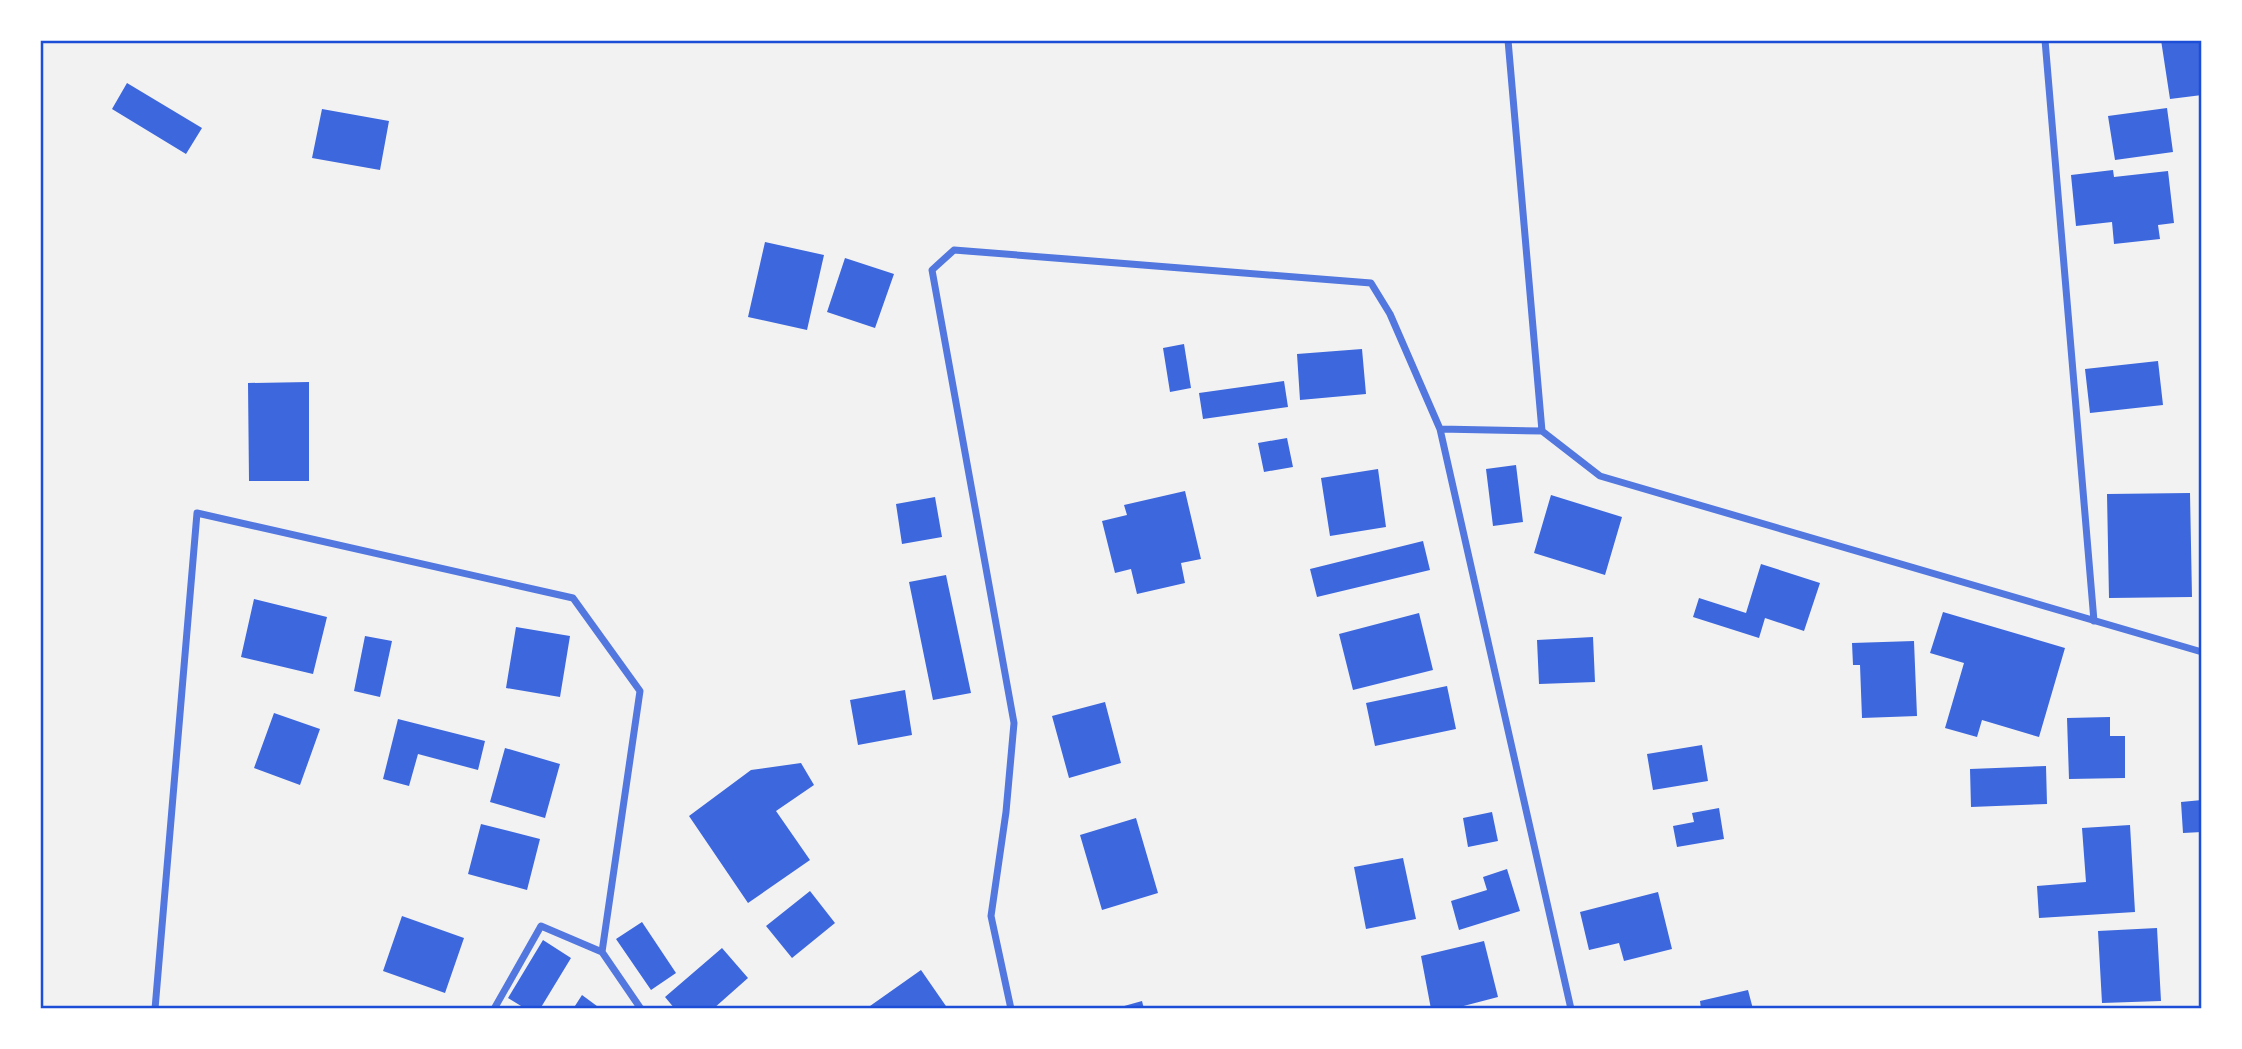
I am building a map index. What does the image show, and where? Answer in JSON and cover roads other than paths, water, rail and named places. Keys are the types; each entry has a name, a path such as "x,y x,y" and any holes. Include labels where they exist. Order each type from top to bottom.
{"street":[{"path":"1508,40 1542,430"},
{"path":"2045,40 2094,621"},
{"path":"1012,1009 991,916 1006,812 1014,723 932,270 954,250 1371,282 1390,314 1440,429 1571,1009"},
{"path":"1440,429 1542,430 1600,476 2202,652"},
{"path":"155,1009 197,513 573,598 640,691 602,952"},
{"path":"494,1009 541,926 602,952 641,1009"}]}
